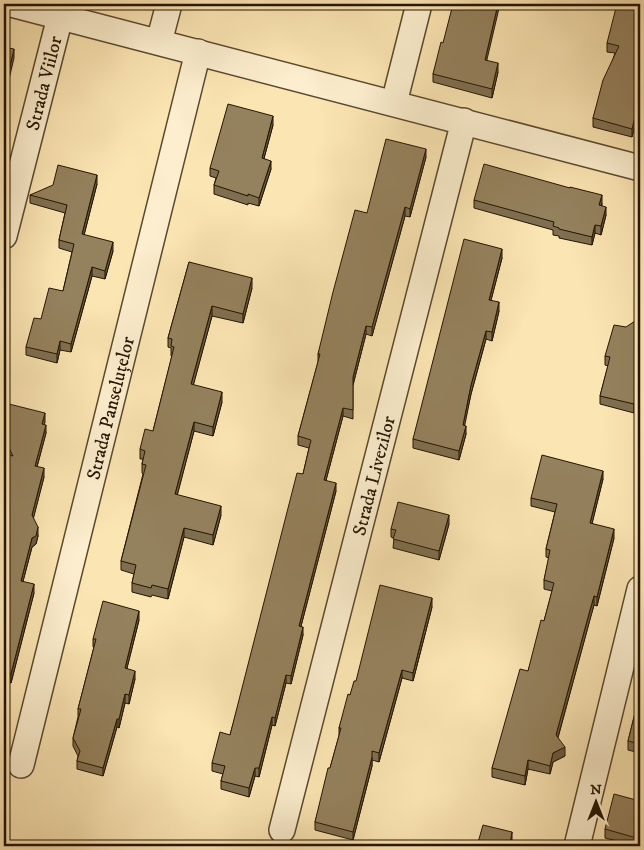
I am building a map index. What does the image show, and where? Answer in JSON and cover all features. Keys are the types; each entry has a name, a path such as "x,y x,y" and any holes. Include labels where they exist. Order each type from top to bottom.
{"street":[{"path":"11,4 640,168"},
{"path":"159,42 169,4"},
{"path":"394,103 418,4"},
{"name":"Strada Viilor","path":"4,236 60,17"},
{"name":"Strada Panseluțelor","path":"21,765 198,52"},
{"name":"Strada Livezilor","path":"282,830 464,122"},
{"path":"577,846 640,589"}],"building":[{"path":"453,4 498,4 485,60 498,63 492,89 433,74"},
{"path":"617,4 640,4 640,97 632,129 593,118 603,80 619,46 607,43"},
{"path":"4,47 14,49 5,87 9,88 4,109"},
{"path":"228,104 273,116 262,158 271,161 259,198 214,185 219,171 210,168"},
{"path":"386,139 426,149 410,209 405,207 372,327 366,326 353,377 353,410 343,408 324,480 336,483 299,626 303,627 291,676 286,675 275,718 272,717 259,768 255,768 249,788 221,781 225,766 212,763 220,732 230,735 297,473 303,474 311,440 298,436 355,210 367,213"},
{"path":"484,164 602,195 599,205 606,207 601,226 595,225 592,237 559,229 553,226 554,222 474,200"},
{"path":"58,165 97,175 82,234 113,242 105,271 92,267 71,344 60,341 57,354 26,347 34,318 41,319 49,288 63,291 74,244 59,240 67,205 30,195 53,185"},
{"path":"464,239 502,249 489,300 499,302 492,332 486,331 471,385 463,425 466,426 459,451 413,439"},
{"path":"189,262 252,278 243,314 212,306 191,384 222,392 213,427 194,422 175,494 221,506 213,535 184,528 168,589 152,585 151,588 132,583 136,565 121,561 146,465 142,464 145,451 140,449 145,429 153,431 174,347 171,346 172,339 168,338"},
{"path":"635,321 640,330 640,388 638,387 634,404 600,396 610,357 605,356 614,325 626,327"},
{"path":"5,403 45,413 42,424 46,425 35,466 44,468 32,515 38,527 36,536 32,538 21,581 34,584 11,674 8,674 4,690 4,549 6,548 4,548 4,454 13,456 4,438"},
{"path":"542,455 603,471 590,523 614,529 597,597 594,596 556,735 565,747 553,753 550,766 528,760 525,776 492,768 520,669 528,671 541,620 544,621 554,583 544,580 550,550 546,549 557,504 531,498"},
{"path":"398,502 449,515 439,551 393,539 396,530 391,529"},
{"path":"380,585 432,598 413,673 402,670 379,753 372,751 353,832 315,822 328,768 330,768 341,728 339,728 348,694 350,695 354,681 356,681"},
{"path":"103,601 139,611 125,668 135,671 129,695 125,694 103,768 77,761 80,751 73,738 81,709 78,709 96,639 93,639"},
{"path":"640,693 640,744 628,741"},
{"path":"614,794 640,801 640,839 605,829"},
{"path":"483,825 512,832 510,844 515,845 477,846"}]}
